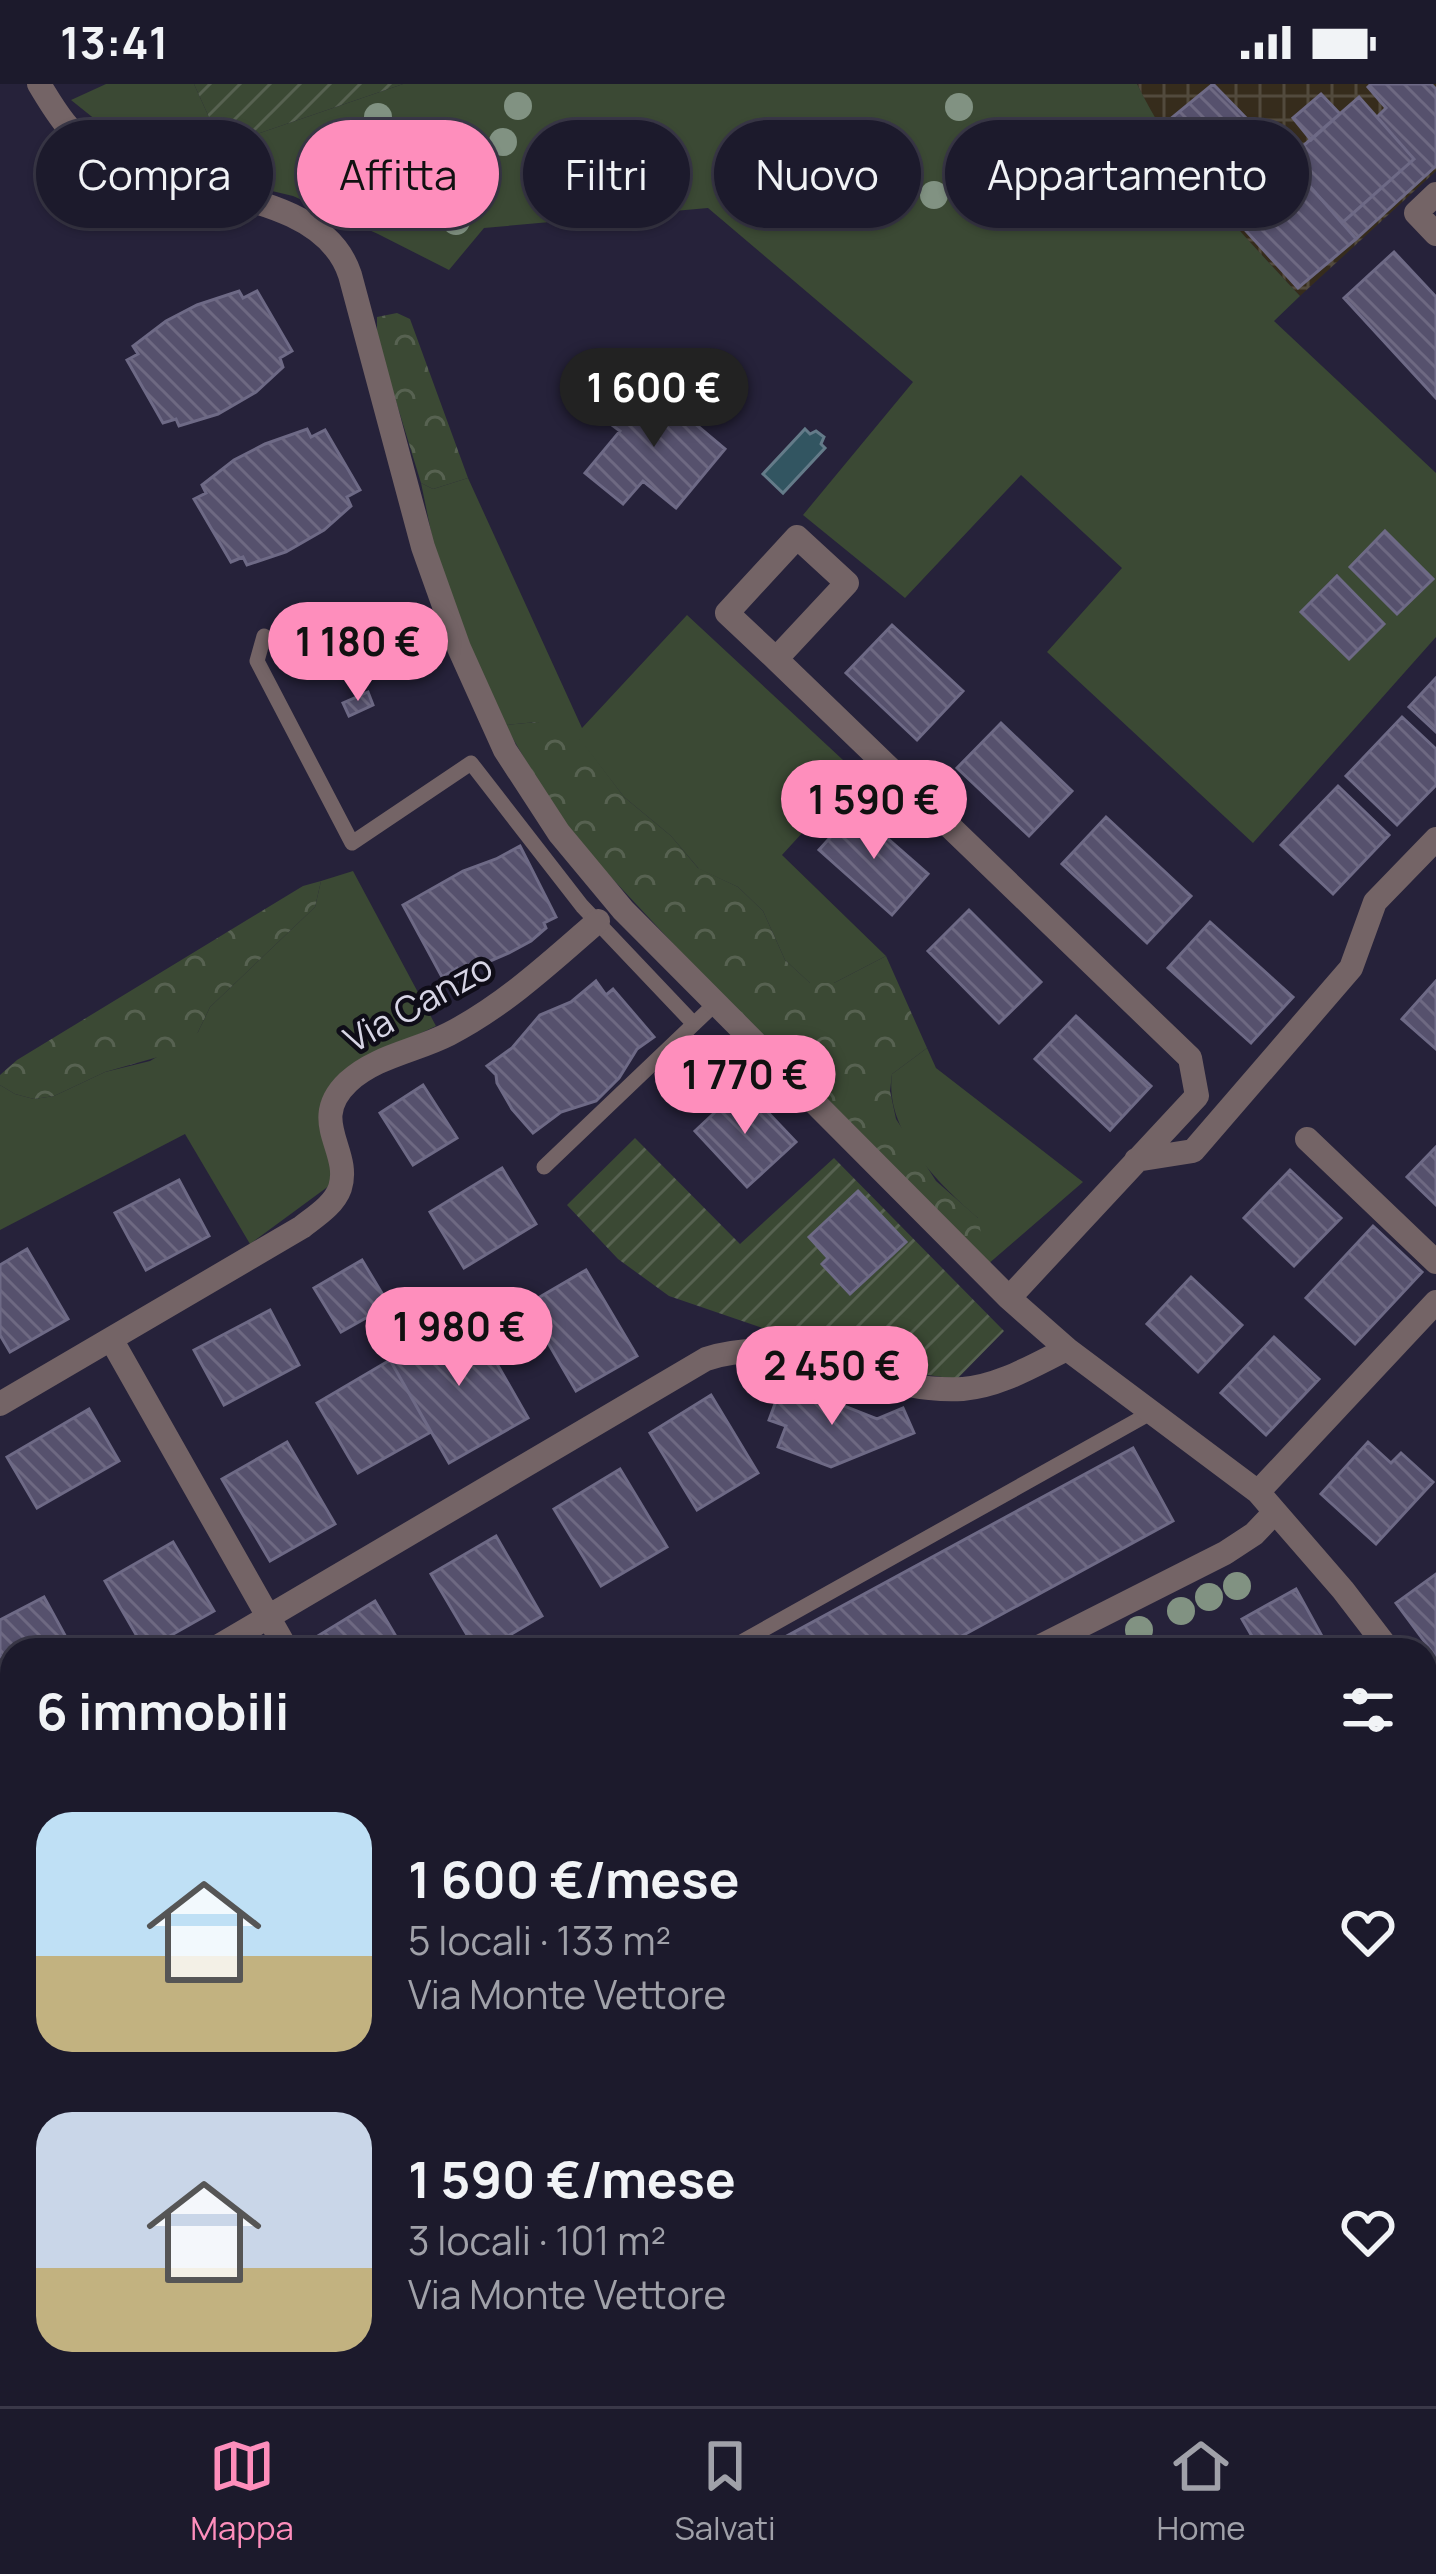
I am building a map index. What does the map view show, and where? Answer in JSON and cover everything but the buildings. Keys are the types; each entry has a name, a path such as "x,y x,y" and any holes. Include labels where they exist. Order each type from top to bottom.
{"street":[{"path":"39,84 61,121 99,154 140,172 258,202 311,225 335,244 355,290 423,547 458,648 505,750 559,833 623,910 1009,1298 1067,1349 1258,1492 1380,1638"},
{"path":"1428,202 1436,234"},
{"path":"776,659 847,584 797,537 727,613 1190,1058 1197,1096 1009,1298"},
{"path":"1136,1160 1193,1150 1351,968 1375,902 1436,839"},
{"name":"Via Canzo","path":"0,1404 324,1211 340,1191 342,1177 330,1114 335,1097 350,1080 376,1063 449,1034 526,985 598,921"},
{"path":"1307,1139 1436,1262"},
{"path":"1258,1492 1436,1302"},
{"path":"111,1339 281,1638"},
{"path":"233,1638 706,1359 744,1350 786,1351 916,1386 947,1389 992,1384 1067,1349"},
{"path":"1074,1638 1225,1553 1254,1534 1275,1512"}],"lane":[{"path":"264,636 257,661 352,843 471,764 582,905 694,1024"},
{"path":"544,1167 716,1004"},
{"path":"748,1638 1152,1412"}],"shaded area":[{"path":"1137,84 1436,84 1436,171 1300,296 1236,228 1309,228 1309,120 1155,120"}],"green space":[{"path":"106,84 194,84 210,120 96,120 71,100"},
{"path":"194,84 403,84 273,129 273,120 210,120"},
{"path":"403,84 1137,84 1156,120 945,120 945,228 1237,228 1300,296 1274,321 1436,473 1436,637 1253,843 1047,652 1122,568 1021,475 905,598 803,515 913,382 732,228 921,228 921,120 714,120 714,213 708,208 690,210 690,120 523,120 523,225 499,227 499,120 298,120"},
{"path":"297,120 297,198 273,191 273,129"},
{"path":"365,228 484,228 449,270"},
{"path":"397,313 410,319 468,478 433,489 421,483 377,339 377,317"},
{"path":"468,478 582,728 687,615 857,773 782,855 886,956 834,983 811,984 785,960 763,911 738,887 699,869 671,836 624,797 580,740 537,722 505,725 468,649 436,556 421,483 433,489"},
{"path":"505,725 557,725 581,740 624,797 671,836 698,868 738,887 763,911 785,960 810,983 834,983 886,956 927,1048 892,1074 896,1119 936,1181 978,1218 981,1233 976,1254 764,1041 565,828"},
{"path":"353,871 436,1026 353,1065 323,1140 337,1180 250,1244 185,1134 0,1230 0,1085 34,1099 54,1096 105,1072 150,1061 198,1032 210,1007 315,907 321,881"},
{"path":"321,881 315,907 210,1007 198,1032 179,1051 105,1072 54,1096 34,1099 0,1085 0,1075 17,1060 303,886"},
{"path":"927,1048 936,1068 1083,1182 987,1265 976,1254 978,1218 931,1172 896,1116 892,1074"},
{"path":"635,1138 740,1244 834,1158 1004,1331 957,1379 913,1373 669,1296 618,1259 567,1205"}],"water":[{"path":"805,429 824,437 821,444 825,448 783,493 763,474"}]}
